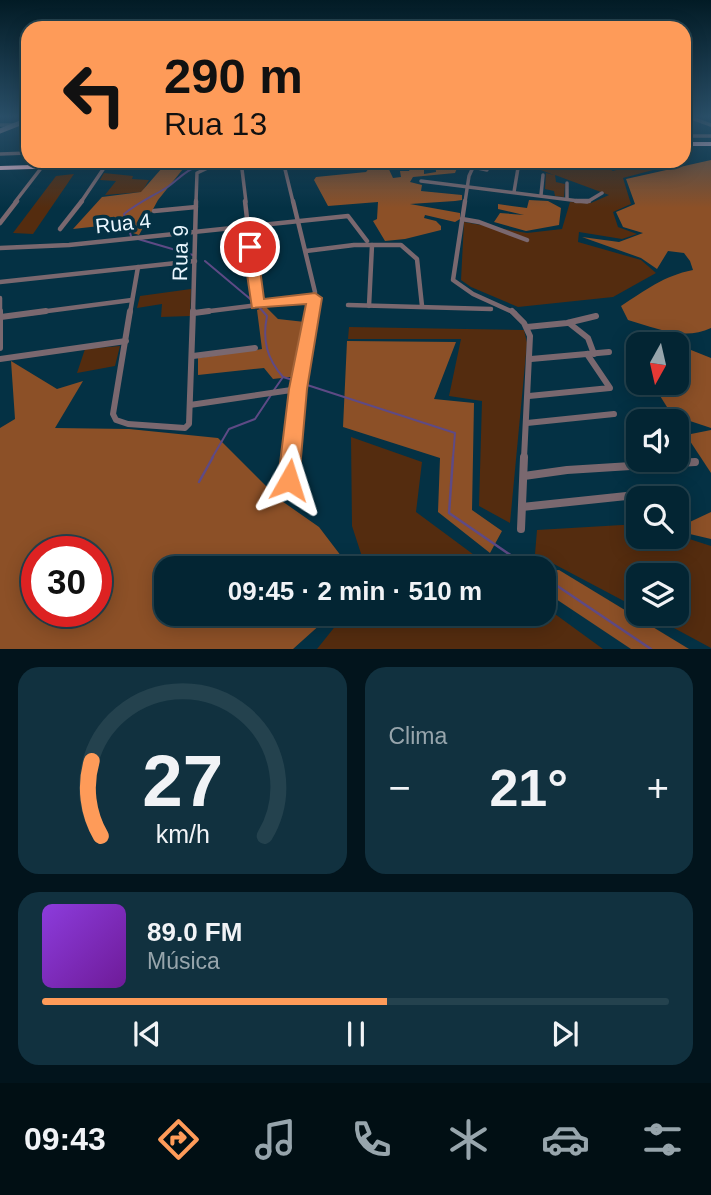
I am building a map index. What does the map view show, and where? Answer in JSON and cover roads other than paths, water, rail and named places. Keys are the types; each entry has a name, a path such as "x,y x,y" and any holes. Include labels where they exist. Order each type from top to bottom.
{"highway":[{"path":"0,167 21,166"},
{"path":"0,167 21,167"}],"street":[{"path":"0,154 21,153"},
{"path":"0,223 42,168"},
{"path":"60,229 61,224 99,179 104,168"},
{"name":"Rua 9","path":"126,341 113,414 116,420 125,424 187,428 193,356 196,207 199,170 205,168"},
{"path":"242,168 257,305"},
{"path":"285,168 315,298 299,385 289,480"},
{"path":"474,168 467,186 453,280 462,288 513,309 527,327 531,359 521,529"},
{"path":"514,192 518,168"},
{"path":"541,195 543,175"},
{"path":"421,181 587,202 602,194"},
{"path":"567,183 567,199"},
{"path":"155,211 196,207"},
{"path":"332,217 348,216 369,243 369,306"},
{"name":"Rua 4","path":"0,248 69,245 332,217"},
{"path":"462,219 479,222 527,240"},
{"path":"306,251 369,243 396,244 415,256 422,306"},
{"path":"0,282 195,261"},
{"path":"0,359 126,341 138,267"},
{"path":"0,298 0,348"},
{"path":"194,313 315,298"},
{"path":"1,317 132,300"},
{"path":"348,305 491,309"},
{"path":"527,327 569,323 596,316"},
{"path":"529,396 610,388 591,354 588,338 569,323"},
{"path":"193,356 255,348"},
{"path":"531,359 609,352"},
{"path":"190,404 299,385"},
{"path":"527,423 614,414"},
{"path":"524,477 567,470 695,462"},
{"path":"522,507 626,496"}],"waterway":[{"path":"131,236 124,214 194,168"},
{"path":"138,239 193,255"},
{"path":"205,261 255,303"},
{"path":"259,307 267,316 265,333 270,356 283,377"},
{"path":"274,390 283,377"},
{"path":"283,377 296,381"},
{"path":"301,383 455,433 453,458"},
{"path":"212,458 229,429 255,419 271,395"},
{"path":"199,482 213,457"},
{"path":"453,457 449,513 512,556"},
{"path":"556,585 651,649"}]}
